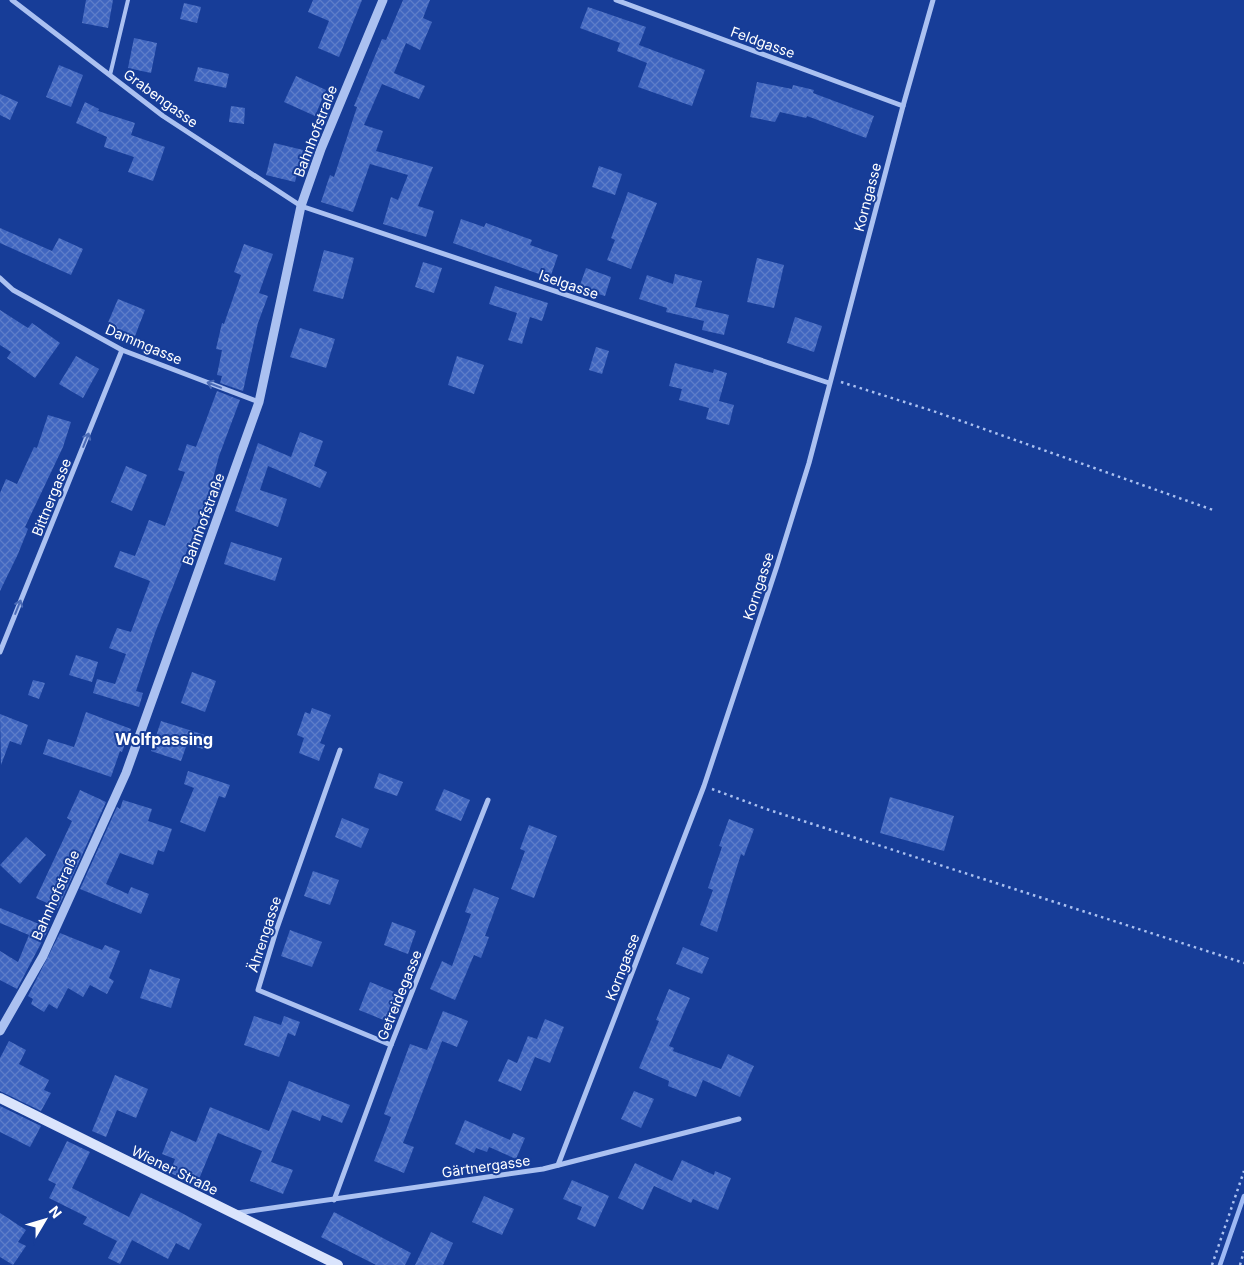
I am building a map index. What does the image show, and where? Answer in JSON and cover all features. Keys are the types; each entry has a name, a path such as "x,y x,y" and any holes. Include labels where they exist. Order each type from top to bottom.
{"main road":[{"name":"Wiener Straße","path":"0,1098 338,1265"}],"street":[{"name":"Grabengasse","path":"12,0 163,116 301,206"},
{"name":"Bahnhofstraße","path":"0,1031 43,956 126,773 259,402 301,206 320,149 383,0"},
{"name":"Feldgasse","path":"616,0 903,106"},
{"name":"Korngasse","path":"558,1164 704,786 809,463 903,106 933,0"},
{"name":"Iselgasse","path":"301,206 830,381"},
{"name":"Dammgasse","path":"0,278 13,290 122,350 259,402"},
{"name":"Bittnergasse","path":"0,652 122,350"},
{"name":"Ährengasse","path":"340,750 276,931 258,990 391,1044"},
{"name":"Getreidegasse","path":"334,1200 391,1044 488,800"},
{"name":"Gärtnergasse","path":"232,1213 542,1169 739,1118"}],"lane":[{"path":"110,75 128,0"}],"path":[{"path":"830,381 933,411 1213,510"},
{"path":"704,786 766,810 1244,963"},
{"path":"1212,1265 1244,1171"},
{"path":"1240,1265 1244,1251"}],"building":[{"path":"86,0 113,0 108,28 82,23"},
{"path":"313,0 362,0 339,57 318,48 329,21 308,12"},
{"path":"403,0 430,0 423,18 432,22 420,50 406,43 394,73 425,86 419,99 382,84 364,125 383,131 376,151 433,167 418,206 434,211 426,237 383,224 391,197 398,200 408,175 370,164 353,212 321,202 330,175 334,177 357,107 354,106 382,39 386,40"},
{"path":"184,3 201,7 197,23 180,19"},
{"path":"588,7 646,27 639,45 705,70 692,106 638,87 647,63 617,51 620,43 580,28"},
{"path":"134,38 157,43 151,73 128,68"},
{"path":"59,65 83,75 71,107 46,97"},
{"path":"198,67 229,74 226,88 194,81"},
{"path":"296,76 326,90 315,116 284,102"},
{"path":"757,82 792,89 793,85 814,90 813,93 874,116 866,138 807,116 806,118 780,112 775,122 750,117"},
{"path":"0,94 18,102 10,120 0,115"},
{"path":"85,102 99,109 98,111 135,123 131,135 165,147 153,181 128,172 134,157 104,147 107,137 76,123"},
{"path":"231,106 245,108 244,124 229,122"},
{"path":"274,143 303,150 295,182 266,175"},
{"path":"599,166 622,174 615,195 592,187"},
{"path":"628,192 657,203 631,269 607,260 615,240 611,238"},
{"path":"461,219 484,227 486,223 532,240 530,245 558,255 550,278 453,243"},
{"path":"0,228 52,251 59,238 83,249 71,275 0,243"},
{"path":"244,244 273,254 259,293 268,296 258,323 243,391 220,383 222,376 217,375 222,350 216,349 222,323 224,324 241,275 234,272"},
{"path":"324,250 354,258 343,299 313,291"},
{"path":"757,258 784,265 774,308 747,302"},
{"path":"423,262 442,268 434,293 415,287"},
{"path":"586,268 611,277 605,296 579,288"},
{"path":"675,274 702,281 695,307 729,315 724,335 702,330 704,321 666,312 667,308 639,299 647,275 673,284"},
{"path":"495,286 548,303 542,321 530,317 522,344 508,340 517,313 489,304"},
{"path":"118,299 145,310 135,336 107,325"},
{"path":"0,310 28,328 32,323 60,343 35,378 7,358 11,352 0,345"},
{"path":"795,317 822,326 814,352 787,343"},
{"path":"300,328 335,339 326,368 290,357"},
{"path":"596,347 609,351 602,374 589,370"},
{"path":"76,356 99,369 83,398 59,384"},
{"path":"457,356 484,365 474,394 448,385"},
{"path":"675,363 713,373 714,369 727,373 719,401 734,405 729,425 706,419 709,408 679,400 682,389 669,386"},
{"path":"217,391 240,400 219,456 209,494 155,633 136,691 143,693 139,707 93,693 97,679 115,684 126,654 109,648 117,628 131,632 150,581 114,567 120,551 135,556 149,520 165,526 185,472 178,470 187,444 196,447"},
{"path":"48,415 71,422 63,447 25,527 28,529 0,591 0,493 6,479 17,484 34,447 37,448"},
{"path":"300,432 323,441 314,466 327,472 320,488 268,466 260,490 287,499 278,527 235,511 258,443 291,457"},
{"path":"126,466 147,475 132,511 111,502"},
{"path":"231,542 282,558 275,581 224,564"},
{"path":"76,655 98,662 92,682 69,675"},
{"path":"192,672 216,681 205,712 181,703"},
{"path":"33,680 45,683 39,699 28,695"},
{"path":"312,708 331,715 320,743 325,745 319,761 299,753 304,738 297,735 305,712 310,714"},
{"path":"86,712 131,729 122,752 120,751 111,777 43,754 48,739 74,747"},
{"path":"0,714 28,725 21,745 10,741 1,765"},
{"path":"161,721 211,737 206,750 187,744 181,761 151,751"},
{"path":"188,771 230,785 225,798 219,796 205,832 180,822 194,788 184,784"},
{"path":"379,773 403,782 397,796 374,788"},
{"path":"444,789 470,800 461,821 435,810"},
{"path":"80,790 106,802 58,908 36,898 72,821 67,818"},
{"path":"890,797 954,816 944,851 880,833"},
{"path":"123,800 152,809 148,821 172,829 164,852 158,850 153,865 120,853 106,884 128,894 131,887 149,894 141,914 80,889 117,807 120,809"},
{"path":"342,818 369,829 361,848 335,837"},
{"path":"729,819 754,829 744,856 741,854 717,932 700,925 713,890 708,888 722,847 719,846"},
{"path":"529,825 557,836 534,898 511,889 525,851 520,849"},
{"path":"26,837 46,855 20,884 0,865"},
{"path":"313,871 339,880 330,905 304,896"},
{"path":"474,888 499,898 485,936 489,937 481,958 474,955 455,1000 430,989 442,961 452,966 471,914 465,912"},
{"path":"0,908 49,928 17,989 0,980 0,951 18,962 29,935 0,923"},
{"path":"392,922 416,931 408,954 384,945"},
{"path":"290,930 322,942 312,967 281,956"},
{"path":"60,933 102,950 105,945 120,951 109,978 114,981 107,994 90,985 83,997 68,988 57,1009 49,1004 44,1012 31,1004 33,999 28,996"},
{"path":"683,947 709,958 702,974 676,964"},
{"path":"150,969 180,979 171,1008 140,998"},
{"path":"370,982 397,993 386,1021 359,1010"},
{"path":"669,989 690,998 669,1046 674,1048 673,1051 721,1069 728,1054 754,1066 740,1097 703,1080 696,1097 668,1086 669,1081 639,1068 659,1021 656,1020"},
{"path":"443,1011 468,1021 457,1047 442,1041 403,1143 414,1147 404,1173 374,1161 391,1117 384,1114 410,1044 427,1050"},
{"path":"254,1016 281,1025 284,1016 300,1022 295,1036 288,1033 279,1057 244,1045"},
{"path":"545,1019 564,1027 550,1063 535,1057 521,1091 498,1081 508,1059 517,1063 528,1036 537,1039"},
{"path":"9,1041 26,1050 19,1064 49,1080 44,1090 51,1093 41,1111 0,1091 0,1058"},
{"path":"115,1075 148,1089 136,1118 117,1110 106,1137 92,1131"},
{"path":"289,1081 350,1105 342,1123 322,1115 320,1121 292,1110 271,1162 293,1170 283,1194 250,1181 262,1151 218,1133 197,1184 170,1173 175,1159 162,1154 171,1131 196,1142 210,1107 269,1131"},
{"path":"634,1091 654,1099 641,1128 621,1119"},
{"path":"0,1106 41,1126 30,1147 0,1132"},
{"path":"465,1120 510,1140 513,1133 525,1138 516,1159 489,1147 487,1152 476,1148 474,1153 455,1144"},
{"path":"67,1141 90,1152 72,1188 129,1217 141,1193 178,1211 202,1224 189,1250 176,1243 168,1259 132,1240 120,1264 108,1258 117,1241 83,1224 87,1217 49,1198 56,1184 48,1180"},
{"path":"682,1160 714,1175 715,1171 731,1178 718,1210 693,1199 691,1203 654,1186 643,1210 618,1198 635,1163 672,1181"},
{"path":"572,1180 609,1196 595,1227 577,1219 582,1207 563,1199"},
{"path":"484,1196 514,1209 502,1235 472,1222"},
{"path":"334,1212 411,1253 405,1265 376,1265 321,1237"},
{"path":"0,1213 26,1230 18,1242 26,1246 13,1265 0,1257"},
{"path":"431,1232 453,1243 443,1265 415,1265"}],"waterway":[{"path":"1220,1265 1244,1196"}],"district":[{"name":"Wolfpassing","path":"164,739"}]}
